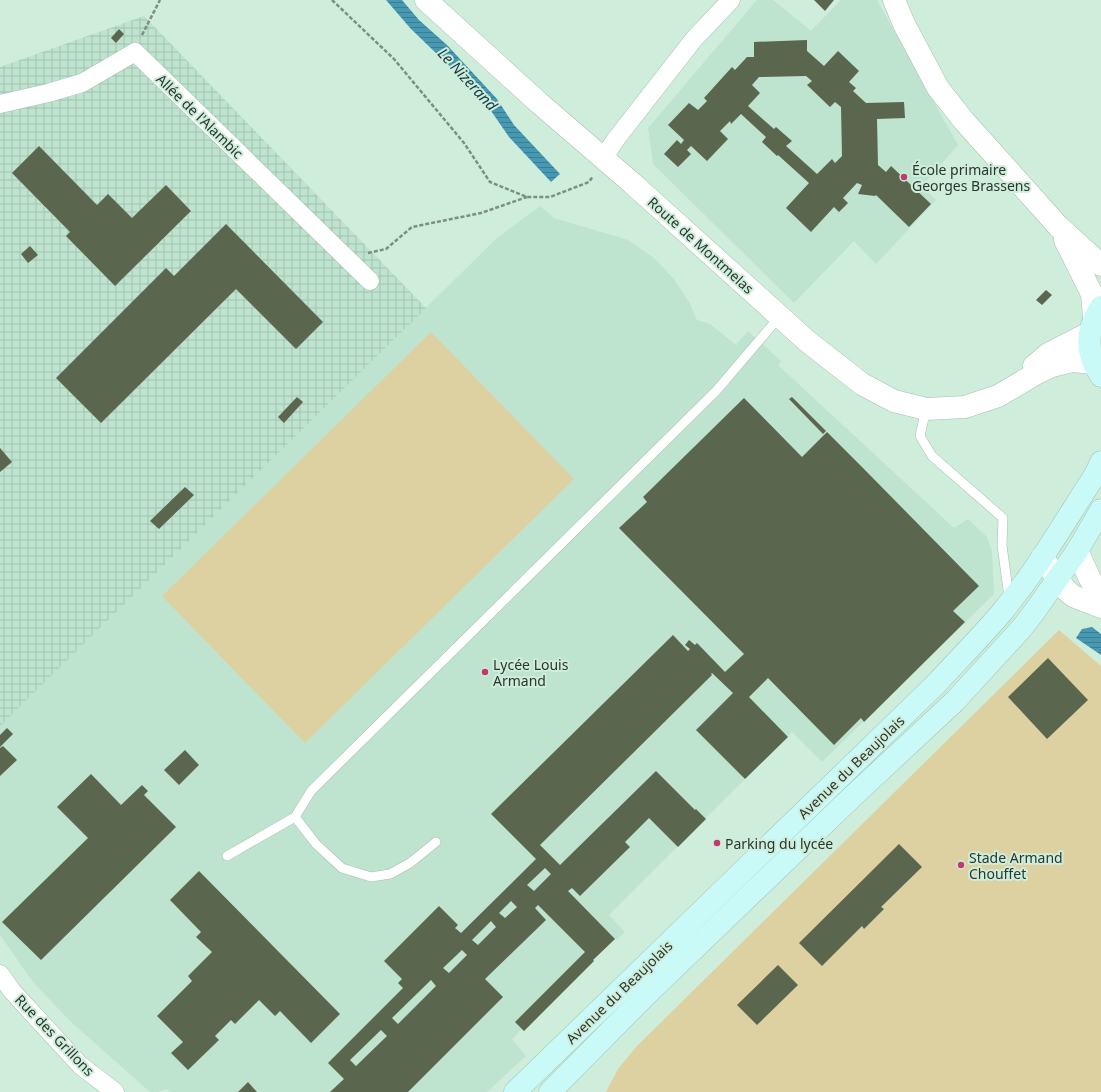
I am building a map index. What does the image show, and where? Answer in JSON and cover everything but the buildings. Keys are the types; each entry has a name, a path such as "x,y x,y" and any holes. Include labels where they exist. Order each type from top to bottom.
{"main road":[{"path":"1095,319 1089,348 1097,369"},
{"name":"Avenue du Beaujolais","path":"516,1092 936,684 1017,592 1042,557 1095,475 1101,462"},
{"name":"Avenue du Beaujolais","path":"550,1092 647,994 846,803 955,701 1021,629 1077,551 1101,510"}],"street":[{"name":"Route de Montmelas","path":"426,0 538,102 807,340 862,384 894,401 926,409 965,407 998,396 1048,354 1095,319"},
{"path":"603,158 694,39 731,0"},
{"path":"894,0 904,24 938,88 964,121 1058,226 1101,265"},
{"path":"0,104 48,93 82,83 135,52"},
{"name":"Allée de l'Alambic","path":"135,52 370,281"},
{"path":"1058,226 1092,294 1095,319"},
{"name":"Route de Montmelas","path":"1008,389 1052,366 1072,361 1097,369"},
{"path":"1077,551 1090,579 1101,596"},
{"path":"1042,557 1046,595 1073,596 1101,608"},
{"name":"Rue des Grillons","path":"0,974 12,991 80,1065 115,1092"}],"lane":[{"path":"227,856 295,817 311,791 717,390 780,316"},
{"path":"926,409 920,436 932,456 1003,518 1002,545 1017,592"},
{"path":"295,817 316,844 342,868 370,877 390,874 410,863 436,842"}],"path":[{"path":"135,52 144,29 160,0"},
{"path":"332,0 394,59 464,143 490,182 527,197"},
{"path":"347,259 386,249 412,227 481,213 527,197 550,197 589,182"}],"shaded area":[{"path":"757,0 773,0 811,31 841,0 877,0 958,145 922,186 936,200 876,264 854,241 794,303 653,164 648,128"},
{"path":"144,16 426,308 0,726 0,67"},
{"name":"Lycée Louis Armand","path":"540,206 554,218 628,240 654,258 673,278 689,302 697,320 710,324 736,345 748,331 781,361 778,365 954,528 968,519 987,537 992,552 994,594 822,762 792,732 609,915 625,932 616,940 615,939 593,960 594,961 524,1031 522,1029 512,1039 526,1056 487,1092 170,1092 166,1089 158,1092 150,1092 71,1022 33,982 0,935 0,726 497,238"},
{"path":"431,332 574,479 305,743 162,596"},
{"name":"Stade Armand Chouffet","path":"1059,630 1101,666 1101,1092 606,1092 618,1069 636,1047"}],"water":[{"name":"Le Nizerand","path":"386,0 402,0 419,20 447,45 497,99 514,125 560,174 551,182 509,137 487,105 466,82 411,29"},
{"path":"1092,627 1101,634 1101,655 1076,638 1082,629"}],"place":[{"name":"École primaire Georges Brassens","path":"904,177"},
{"name":"Lycée Louis Armand","path":"485,672"},
{"name":"Parking du lycée","path":"717,843"},
{"name":"Stade Armand Chouffet","path":"961,865"}]}
